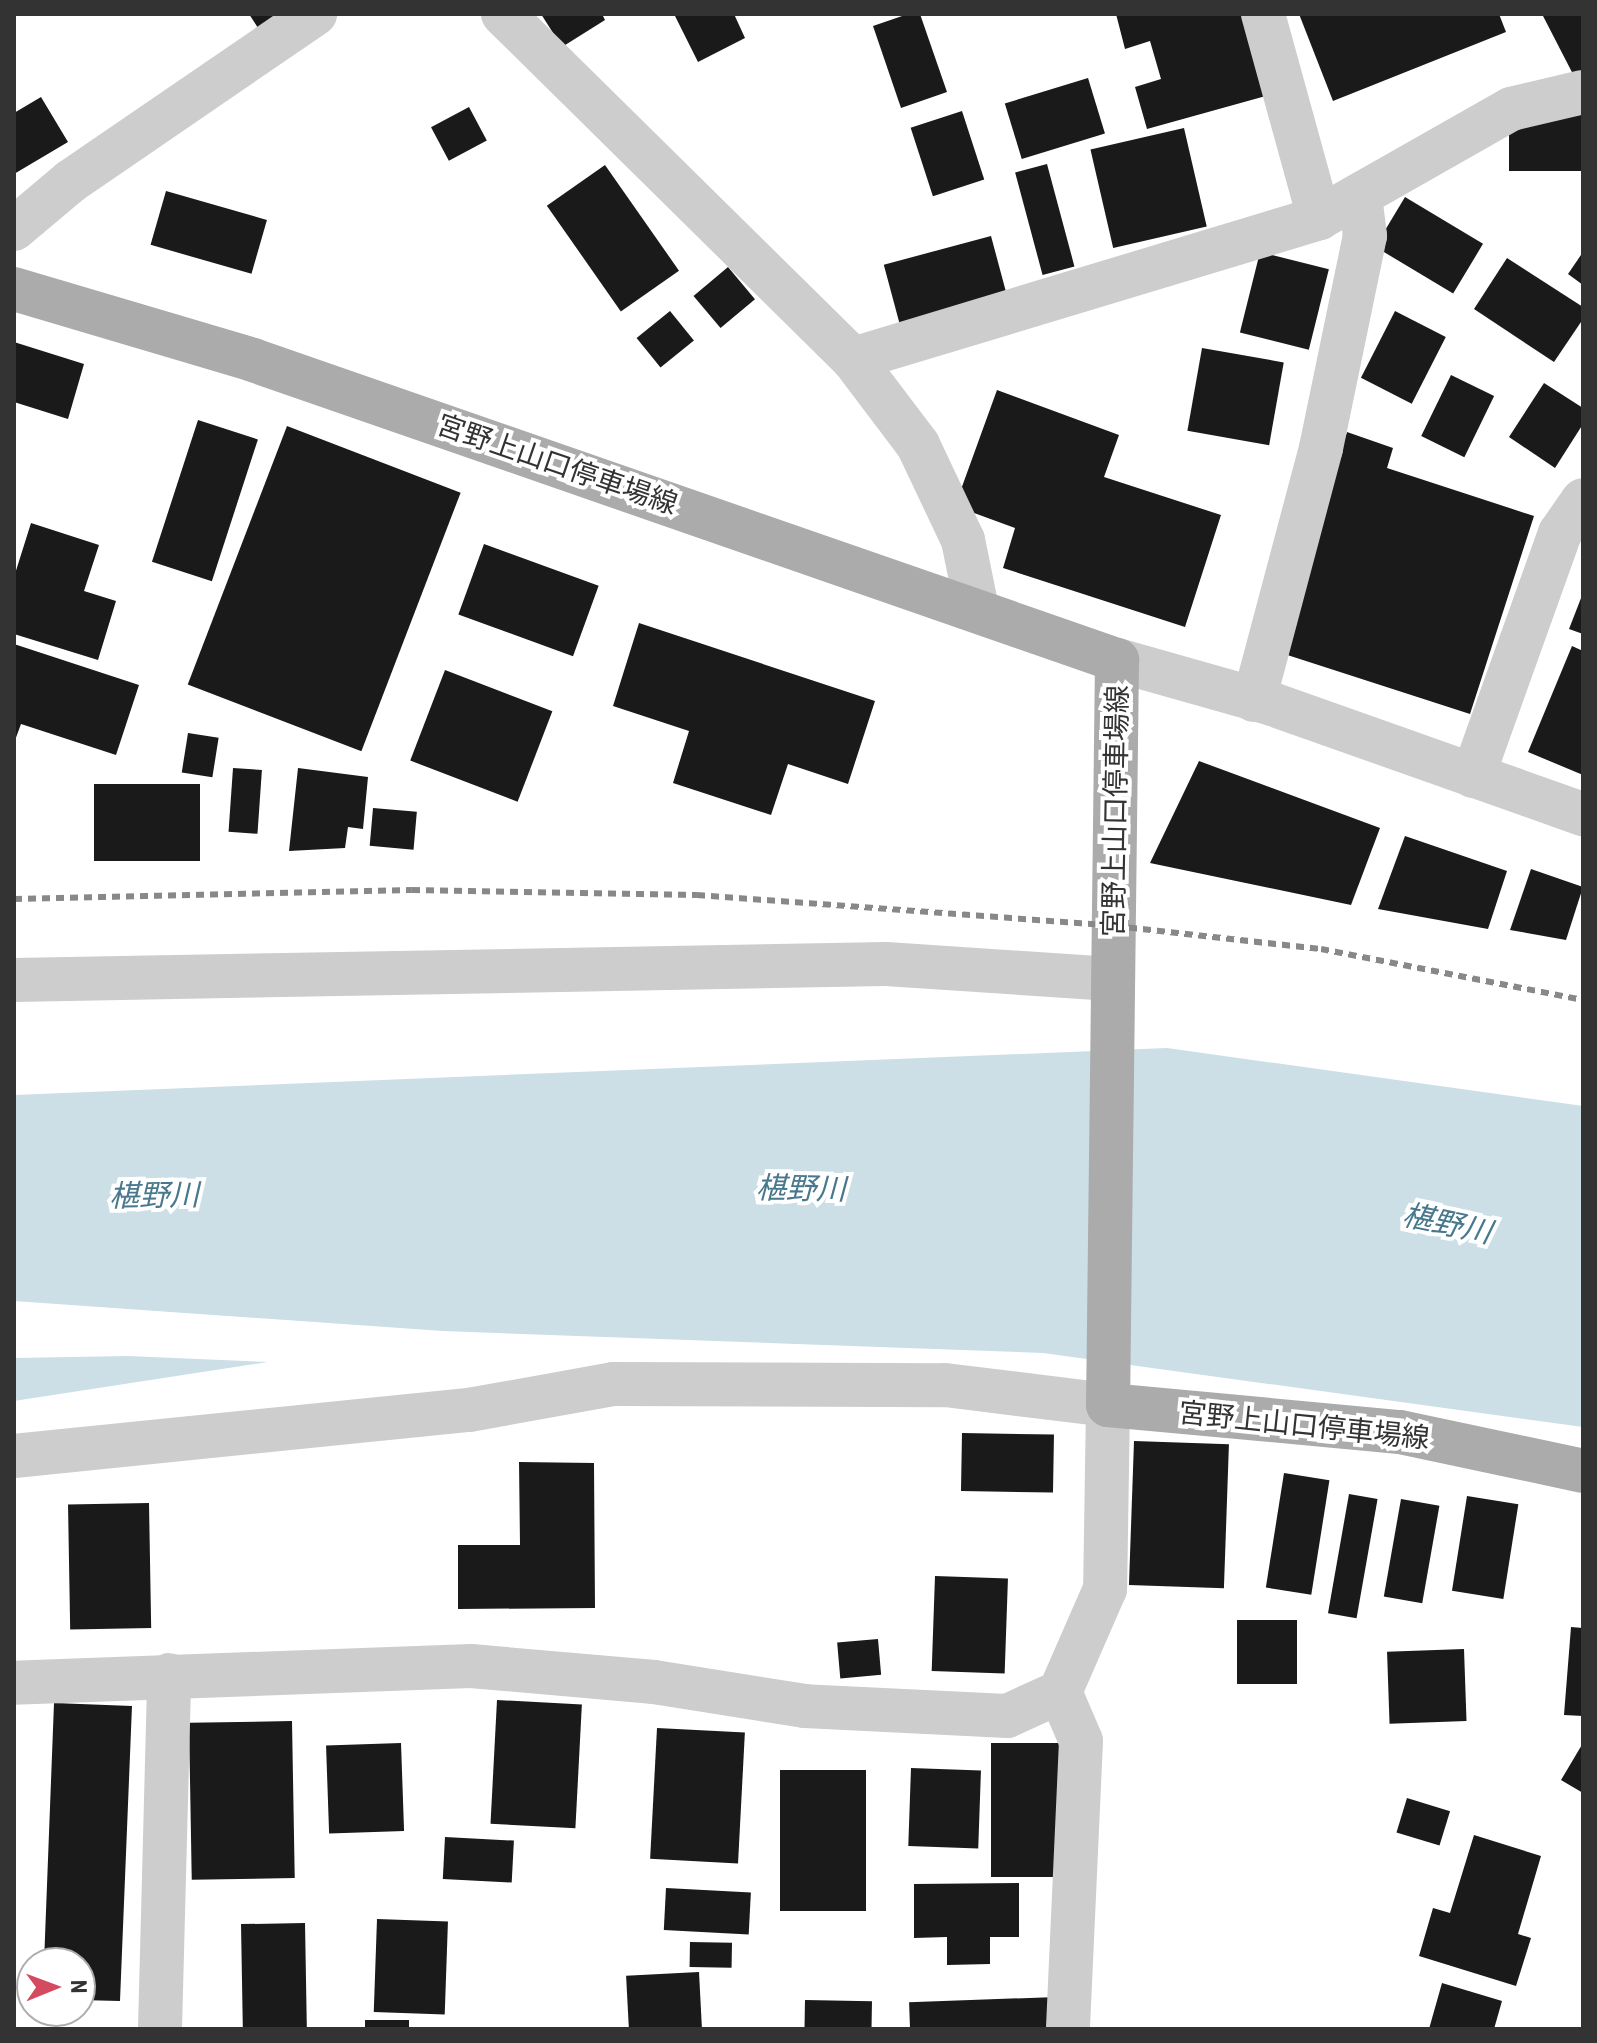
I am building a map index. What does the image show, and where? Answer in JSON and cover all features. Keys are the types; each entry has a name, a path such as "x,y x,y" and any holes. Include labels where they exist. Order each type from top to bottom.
{"main road":[{"name":"宮野上山口停車場線","path":"14,289 253,360 1117,660 1108,1396 1400,1432 1583,1471"}],"street":[{"path":"14,229 71,181 315,14"},
{"path":"503,14 853,359 918,445 963,540 977,609"},
{"path":"1263,14 1319,218"},
{"path":"853,359 1319,218 1511,109 1583,92"},
{"path":"1254,700 1321,448 1365,236 1360,196"},
{"path":"1473,776 1560,533 1583,500"},
{"path":"1117,660 1254,700 1583,814"},
{"path":"14,980 886,964 1111,994"},
{"path":"14,1456 469,1410 613,1384 945,1385 1108,1396 1105,1589 1060,1692 1007,1716 805,1706 654,1682 471,1666 14,1683"},
{"path":"160,2029 169,1675"},
{"path":"1060,1692 1081,1741 1068,2029"}],"water":[{"name":"椹野川","path":"1167,1048 1583,1106 1583,1427 1043,1353 443,1331 14,1301 14,1095"},
{"path":"128,1356 268,1362 14,1401 14,1358"}],"building":[{"path":"249,14 292,14 262,34"},
{"path":"541,14 602,14 605,20 562,47"},
{"path":"674,14 734,14 745,38 698,62"},
{"path":"908,14 920,14 947,92 901,108 873,26"},
{"path":"1116,14 1251,14 1273,94 1147,129 1135,87 1161,79 1150,41 1125,49"},
{"path":"1299,14 1499,14 1506,32 1333,101"},
{"path":"1542,14 1583,14 1583,76 1576,80"},
{"path":"1088,78 1105,133 1022,159 1005,103"},
{"path":"41,97 68,142 14,174 14,113"},
{"path":"469,107 487,141 449,161 431,127"},
{"path":"962,111 984,179 933,196 911,128"},
{"path":"1509,113 1583,113 1583,171 1509,171"},
{"path":"1184,128 1207,226 1113,248 1090,150"},
{"path":"1047,164 1074,266 1043,275 1015,173"},
{"path":"605,165 679,271 621,311 547,206"},
{"path":"166,191 267,220 251,274 151,245"},
{"path":"1405,197 1483,244 1453,294 1375,247"},
{"path":"991,236 1008,298 900,327 884,265"},
{"path":"1260,252 1329,269 1309,350 1240,333"},
{"path":"1583,252 1583,285 1568,274"},
{"path":"1507,258 1583,307 1583,319 1554,362 1474,309"},
{"path":"728,267 755,299 721,328 694,296"},
{"path":"670,311 694,341 660,368 637,338"},
{"path":"1395,311 1446,337 1412,404 1361,378"},
{"path":"14,342 84,364 68,419 14,402"},
{"path":"1202,348 1284,362 1269,445 1187,431"},
{"path":"1451,375 1494,396 1464,457 1421,436"},
{"path":"1544,383 1583,408 1583,424 1555,468 1509,437"},
{"path":"997,390 1119,435 1104,477 1221,515 1185,627 1003,568 1015,528 955,506"},
{"path":"198,420 258,439 212,581 152,562"},
{"path":"287,426 461,493 361,751 188,685"},
{"path":"1347,432 1393,448 1387,468 1534,516 1470,714 1275,651"},
{"path":"31,523 99,545 84,591 116,601 98,660 14,634 14,577"},
{"path":"484,544 599,586 573,656 458,614"},
{"path":"1583,593 1583,634 1569,629"},
{"path":"639,623 875,701 848,784 788,764 771,815 673,783 689,731 613,706"},
{"path":"14,644 139,685 116,755 21,724 14,743"},
{"path":"1572,646 1583,651 1583,775 1528,752"},
{"path":"445,670 552,711 518,802 410,761"},
{"path":"188,733 219,738 212,777 182,773"},
{"path":"1199,761 1380,828 1351,905 1150,863"},
{"path":"233,768 262,770 257,834 229,832"},
{"path":"298,768 368,777 363,829 348,827 345,848 289,851"},
{"path":"94,784 200,784 200,861 94,861"},
{"path":"373,808 417,812 414,850 370,846"},
{"path":"1405,836 1507,871 1488,929 1378,909"},
{"path":"1531,869 1583,887 1566,940 1510,930"},
{"path":"962,1433 1054,1435 1053,1493 961,1491"},
{"path":"1134,1441 1229,1444 1224,1588 1129,1585"},
{"path":"519,1462 594,1463 595,1608 458,1609 458,1545 520,1545"},
{"path":"1284,1473 1329,1480 1311,1595 1266,1588"},
{"path":"1349,1494 1378,1499 1357,1618 1328,1613"},
{"path":"1467,1496 1518,1504 1503,1599 1452,1591"},
{"path":"1401,1499 1439,1506 1422,1603 1384,1596"},
{"path":"149,1503 151,1628 70,1629 68,1504"},
{"path":"935,1576 1008,1579 1005,1673 932,1671"},
{"path":"1237,1620 1297,1620 1297,1684 1237,1684"},
{"path":"1571,1627 1583,1628 1583,1716 1564,1715"},
{"path":"878,1639 881,1675 840,1678 837,1643"},
{"path":"1464,1649 1467,1721 1390,1724 1387,1652"},
{"path":"497,1700 582,1704 575,1828 491,1824"},
{"path":"54,1703 132,1706 120,2001 96,2000 96,1947 45,1947"},
{"path":"292,1721 295,1878 192,1880 189,1723"},
{"path":"657,1728 745,1733 738,1863 650,1859"},
{"path":"401,1743 404,1831 329,1834 326,1746"},
{"path":"991,1743 1063,1743 1063,1877 991,1877"},
{"path":"1583,1743 1583,1793 1561,1780"},
{"path":"911,1768 981,1770 978,1848 908,1846"},
{"path":"780,1770 866,1770 866,1911 780,1911"},
{"path":"1407,1798 1450,1811 1440,1846 1396,1832"},
{"path":"1474,1835 1541,1856 1518,1934 1531,1938 1516,1986 1419,1956 1433,1908 1450,1913"},
{"path":"445,1837 514,1841 512,1883 443,1879"},
{"path":"1019,1883 1019,1937 990,1937 990,1964 947,1965 947,1937 914,1938 914,1884"},
{"path":"666,1888 751,1892 749,1934 664,1930"},
{"path":"377,1919 448,1921 445,2014 374,2012"},
{"path":"305,1923 307,2029 243,2029 241,1924"},
{"path":"690,1942 732,1943 732,1968 690,1967"},
{"path":"699,1972 702,2029 629,2029 626,1976"},
{"path":"1442,1983 1502,2001 1494,2029 1429,2029"},
{"path":"1057,1997 1058,2029 910,2029 909,2002"},
{"path":"805,2000 872,2001 872,2029 804,2029"},
{"path":"365,2020 409,2020 409,2029 365,2029"}],"railway":[{"path":"14,899 412,890 697,895 1115,926 1321,949 1583,1000"}]}
